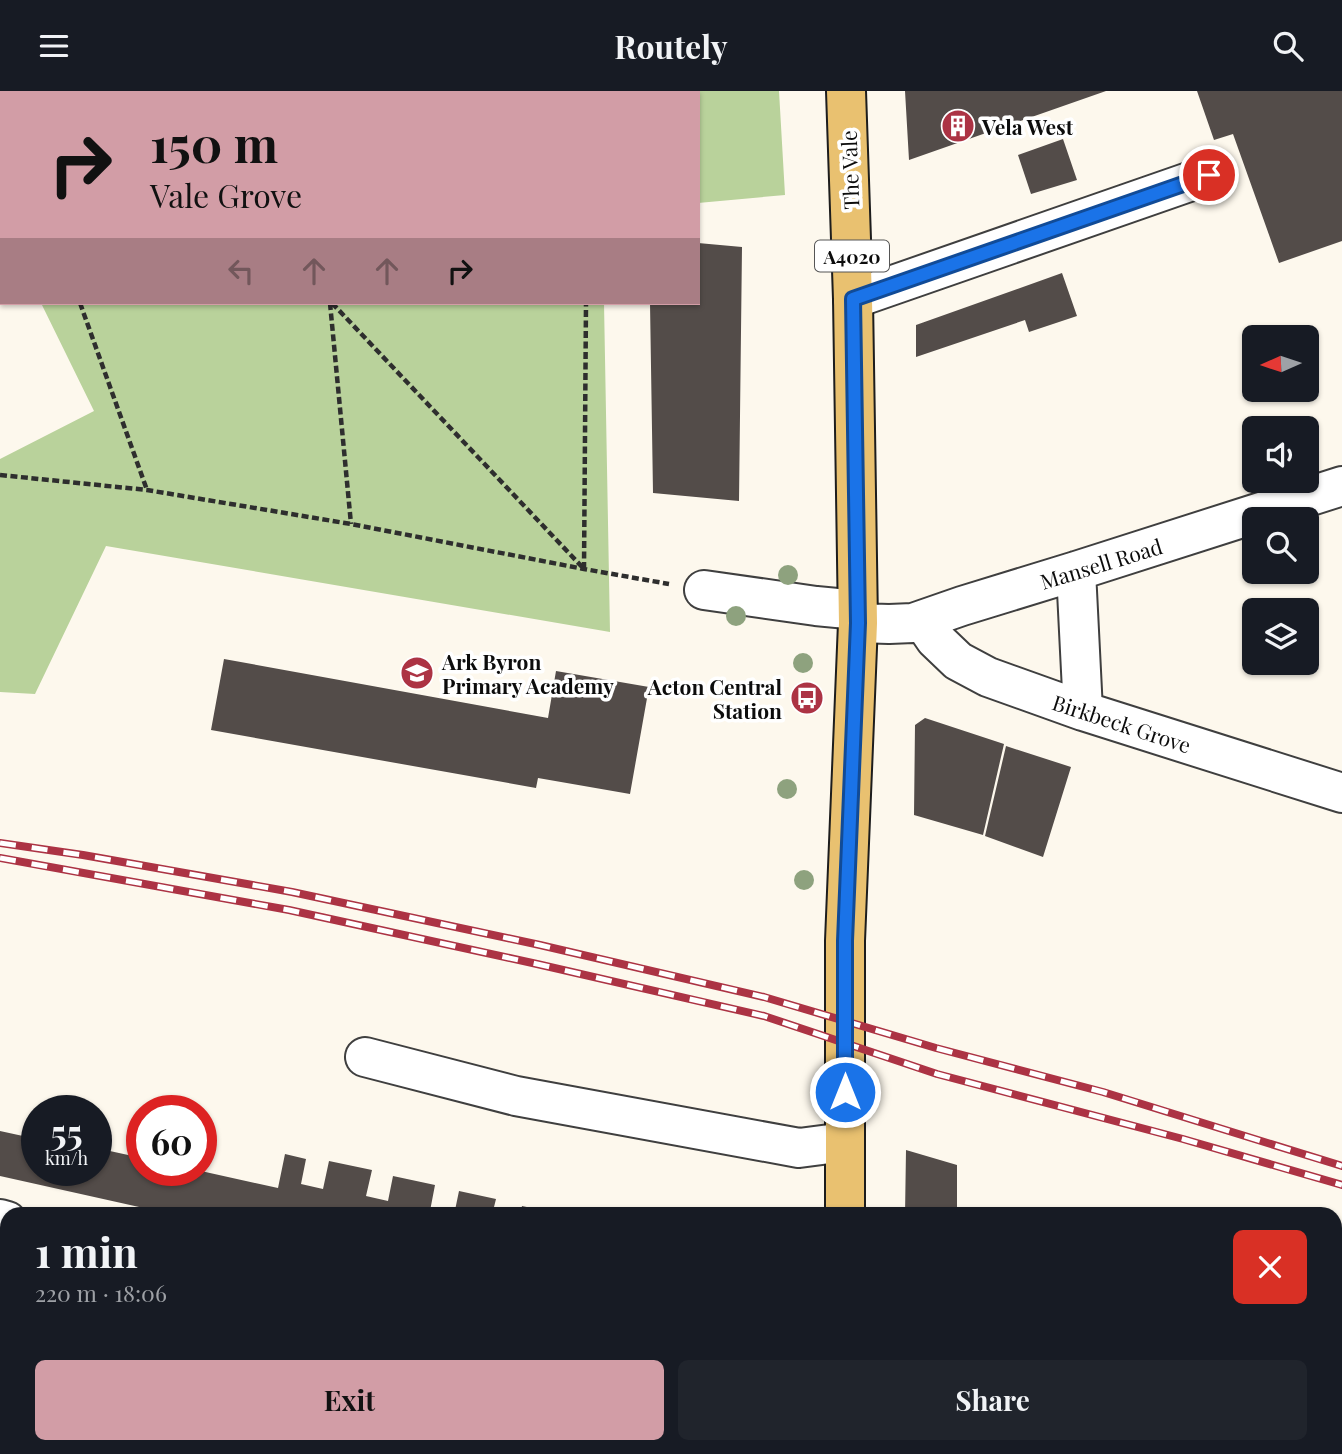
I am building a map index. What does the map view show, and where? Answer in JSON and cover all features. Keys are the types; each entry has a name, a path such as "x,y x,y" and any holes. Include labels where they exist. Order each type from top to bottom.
{"main road":[{"name":"The Vale","path":"845,1207 845,941 858,616 853,299 846,91"}],"street":[{"path":"853,299 1209,175"},
{"name":"Mansell Road","path":"704,590 816,606 901,624 913,623 1342,486"},
{"path":"1076,572 1083,711"},
{"name":"Birkbeck Grove","path":"922,620 935,639 958,661 988,677 1083,711 1342,793"},
{"path":"365,1057 516,1096 799,1148 845,1142"}],"path":[{"path":"81,305 147,490"},
{"path":"331,305 351,524"},
{"path":"333,305 584,569"},
{"path":"584,569 586,305"},
{"path":"0,475 147,490 351,524 704,590"}],"green space":[{"path":"700,91 779,91 785,195 700,203"},
{"path":"42,305 604,305 610,632 106,546 35,694 0,692 0,459 94,411"}],"building":[{"name":"Vela West","path":"905,91 1106,91 909,160"},
{"path":"1197,91 1342,91 1342,241 1279,263 1233,134 1214,140"},
{"path":"1063,139 1077,180 1031,194 1018,155"},
{"path":"700,243 742,247 739,501 653,493 650,305 700,305"},
{"path":"1062,273 1077,316 1029,332 1025,320 916,357 916,325"},
{"path":"224,659 548,718 556,671 649,687 630,794 538,778 536,788 211,730"},
{"path":"925,718 1004,744 983,835 914,815 915,725"},
{"path":"1006,746 1071,767 1043,857 985,836"},
{"path":"0,1131 21,1136 21,1181 0,1176"},
{"path":"906,1150 957,1165 957,1207 905,1207"},
{"path":"112,1151 126,1155 126,1186 217,1186 217,1175 278,1188 285,1154 306,1159 301,1184 323,1189 329,1161 372,1170 366,1196 388,1201 393,1176 435,1185 431,1207 139,1207 45,1186 112,1186"},
{"path":"459,1191 496,1199 494,1207 456,1207"}],"railway":[{"path":"0,843 292,892 540,945 764,997 936,1048 1103,1092 1342,1166"},
{"path":"0,858 289,910 764,1016 937,1074 1183,1139 1342,1185"}],"place":[{"name":"Vela West","path":"958,126"},
{"name":"Ark Byron Primary Academy","path":"417,673"},
{"name":"Acton Central Station","path":"807,698"}],"route":[{"path":"845,1092 845,941 858,623 853,299 1209,175"}]}
